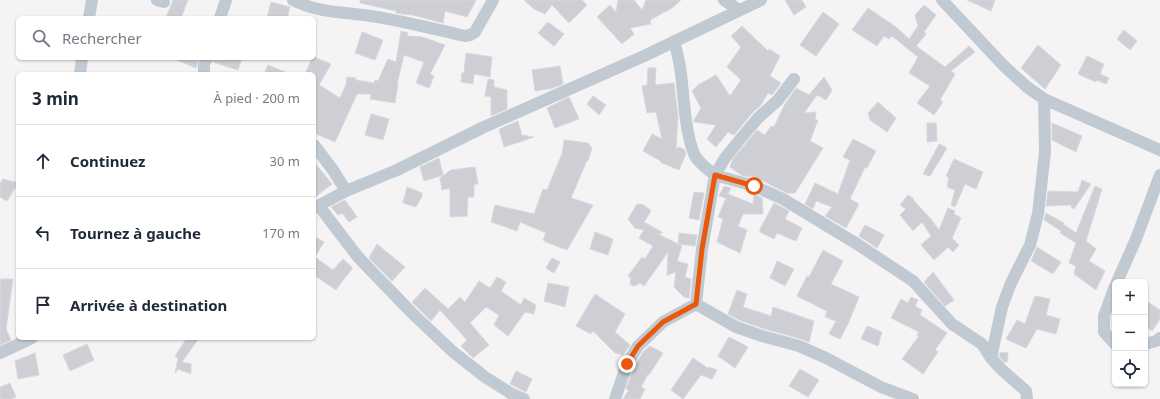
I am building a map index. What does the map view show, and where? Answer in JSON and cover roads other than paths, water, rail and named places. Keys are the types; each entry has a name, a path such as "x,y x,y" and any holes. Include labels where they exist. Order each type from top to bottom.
{"street":[{"path":"89,16 92,0"},
{"path":"221,16 226,0"},
{"path":"293,0 299,4 312,8 371,16 466,36 475,32 493,0"},
{"path":"724,0 739,10"},
{"path":"524,399 512,394 484,377 452,351 412,313 358,257 317,207 346,191 397,170 484,128 761,0"},
{"path":"942,0 1004,66 1027,87 1044,99 1160,150"},
{"path":"674,41 681,72 689,136 696,156 703,167 715,175 754,186 783,199 914,281 952,324 982,344 990,358 1026,391 1027,399"},
{"path":"80,72 82,60"},
{"path":"204,72 204,65 206,60"},
{"path":"696,304 702,249 715,175 725,158 742,137 758,118 778,100 794,79"},
{"path":"990,358 1002,307 1011,283 1030,245 1038,214 1045,152 1044,99"},
{"path":"316,148 333,170 346,191"},
{"path":"1118,279 1136,239 1160,175"},
{"path":"1112,294 1104,316 1104,332 1112,341"},
{"path":"614,399 627,364 638,346 663,322 696,304"},
{"path":"696,304 736,327 806,349 881,387 913,399"},
{"path":"1148,343 1160,338"},
{"path":"0,353 28,340"}]}
